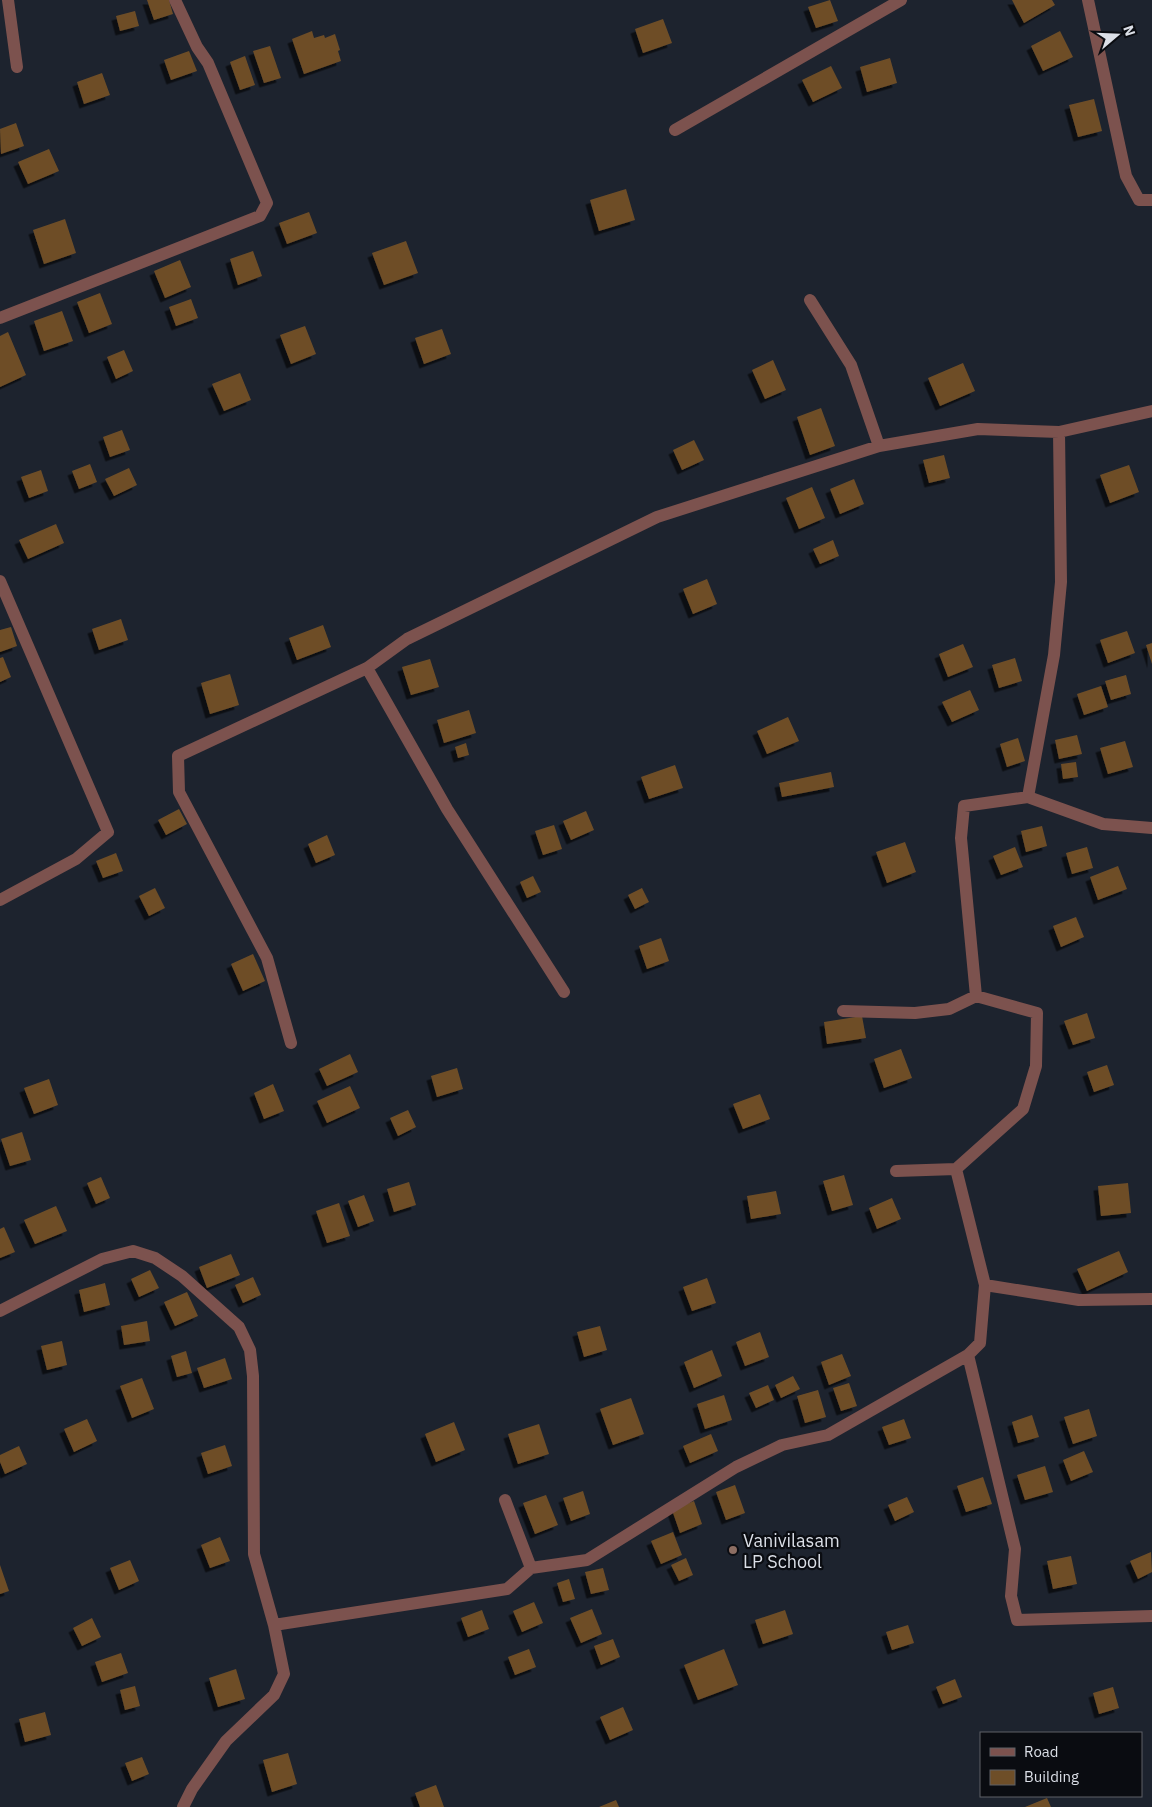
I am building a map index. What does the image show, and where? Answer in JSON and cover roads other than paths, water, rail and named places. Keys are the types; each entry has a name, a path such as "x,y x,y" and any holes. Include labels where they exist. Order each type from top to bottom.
{"street":[{"path":"8,0 17,67"},
{"path":"1,315 260,216 267,203 208,63 197,47 175,0"},
{"path":"675,130 901,0"},
{"path":"1088,0 1126,176 1140,200 1152,200"},
{"path":"810,300 851,365 879,446"},
{"path":"291,1043 267,958 178,792 178,756 367,668 406,639 657,517 879,446 978,429 1059,432 1152,411"},
{"path":"1028,797 1054,655 1059,601 1059,432"},
{"path":"0,581 108,832 76,859 0,900"},
{"path":"367,668 446,809 564,992"},
{"path":"976,996 962,838 964,806 1028,797 1103,824 1152,828"},
{"path":"843,1011 915,1013 949,1009 976,996 1037,1013 1036,1066 1023,1109 956,1169 896,1171"},
{"path":"274,1625 507,1589 531,1568 587,1560 736,1467 782,1445 828,1435 968,1356 980,1343 984,1285 956,1169"},
{"path":"0,1311 102,1259 133,1251 155,1258 182,1276 238,1327 250,1350 253,1376 254,1554 274,1625 284,1674 274,1695 226,1741 192,1789 183,1807"},
{"path":"984,1285 1078,1300 1152,1299"},
{"path":"968,1356 1015,1549 1011,1596 1017,1620 1152,1616"},
{"path":"505,1500 531,1568"}],"place":[{"name":"Vanivilasam LP School","path":"733,1550"}]}
